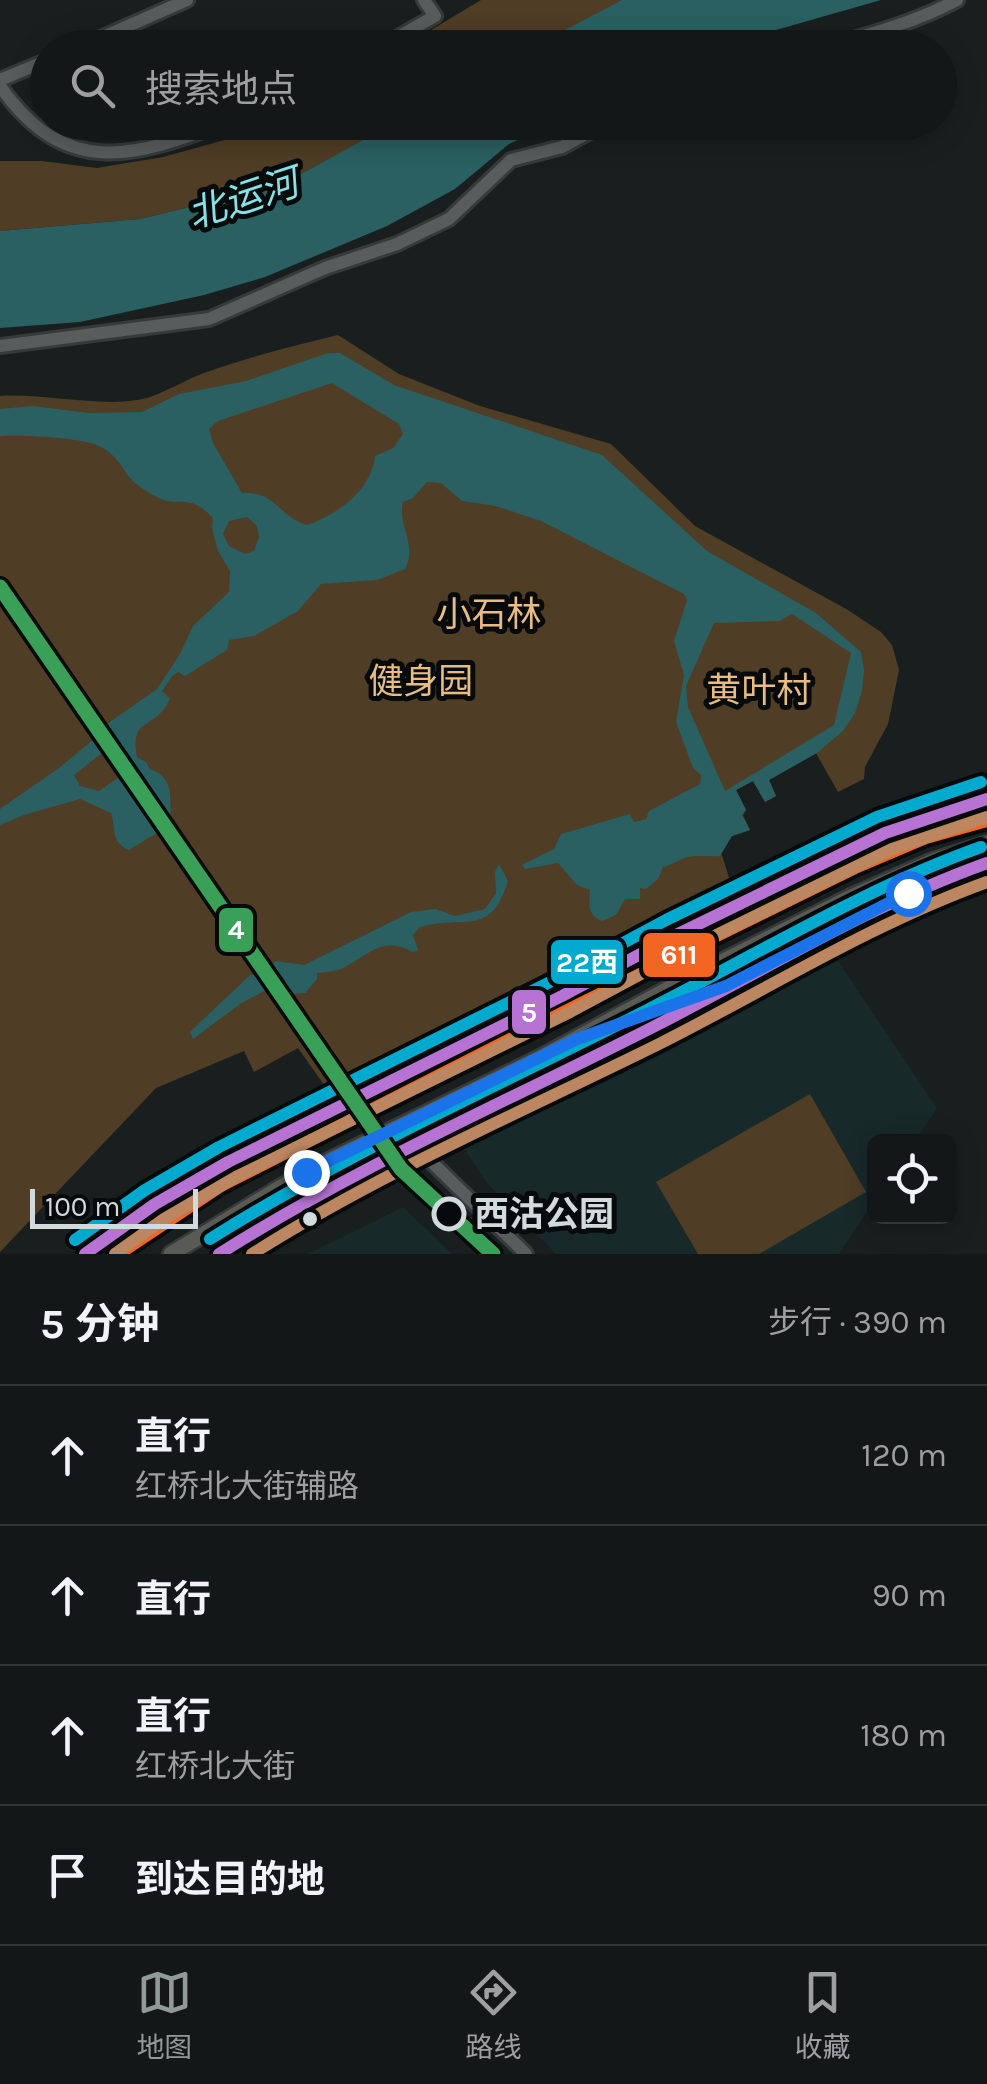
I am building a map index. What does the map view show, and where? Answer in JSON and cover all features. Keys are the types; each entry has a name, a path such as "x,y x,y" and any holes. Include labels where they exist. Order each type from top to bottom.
{"main road":[{"path":"85,1254 155,1204 228,1162 674,936 885,833 987,799"},
{"path":"119,1254 221,1186 583,1002 855,868 926,838 987,820"},
{"path":"171,1254 306,1172 538,1060 851,897 932,862 987,844"},
{"path":"219,1254 412,1143 668,1019 892,900 987,863"},
{"path":"583,1002 674,936"},
{"path":"577,1039 726,986"},
{"path":"478,1114 538,1060"}],"street":[{"path":"118,30 186,0"},
{"path":"410,30 435,16 424,0"},
{"path":"888,30 928,16 957,0"},
{"path":"30,69 0,83 30,122"},
{"path":"54,140 94,152 138,150 170,140"},
{"path":"0,346 209,319 324,268 397,244 449,219 511,160 562,148 576,140"},
{"path":"412,1143 526,1254"}],"shaded area":[{"path":"834,955 937,1108 920,1134 867,1134 867,1212 839,1254 556,1254 487,1183 462,1146 605,1066"},
{"path":"403,1207 452,1254 308,1254"}],"green space":[{"path":"481,0 625,0 568,30 431,30"},
{"path":"225,140 364,140 303,173 219,200 140,219 0,231 0,161 42,161 97,168 163,157"},
{"path":"338,335 399,374 480,406 611,444 695,526 881,632 892,645 899,670 888,724 865,767 864,779 838,792 816,753 769,780 776,796 765,802 753,781 736,790 750,830 732,836 721,852 730,881 497,1007 329,1092 298,1048 254,1072 244,1051 156,1088 0,1252 0,396 112,402 147,398 221,367"},
{"path":"810,1094 866,1192 759,1254 698,1254 656,1182"}],"water":[{"path":"622,0 881,0 776,30 565,30"},
{"name":"北运河","path":"363,140 518,140 455,189 387,226 265,277 204,295 80,322 0,328 0,231 140,219 219,200 303,173"},
{"path":"328,353 340,353 394,385 602,455 707,551 816,613 861,652 862,691 855,713 843,731 817,753 769,780 776,796 765,802 753,781 736,790 750,830 732,836 720,856 688,857 663,867 658,879 646,889 640,888 640,899 625,899 616,915 602,921 590,908 590,890 577,885 558,863 525,869 522,865 554,849 561,834 630,814 634,822 646,819 649,811 700,784 701,775 693,768 676,722 684,675 674,641 687,600 684,594 541,521 496,506 462,501 441,483 427,482 413,498 403,502 409,552 405,569 377,580 321,584 298,611 254,636 229,640 227,650 185,676 178,672 172,676 162,691 170,699 140,729 135,744 137,757 165,779 172,827 129,850 116,839 111,813 80,799 0,825 0,809 59,768 107,724 157,689 193,626 229,592 230,571 218,551 213,518 197,505 164,500 150,493 101,447 52,437 0,436 0,409 33,406 89,413 142,412 179,394 246,381","holes":["332,383 399,424 403,434 393,448 375,456 367,480 351,500 307,525 263,496 242,493 213,443 209,429 218,421","247,517 257,526 259,537 254,551 245,554 229,546 223,534 229,521","792,614 851,653 834,725 725,791 688,707 686,686 714,623 779,621","102,753 115,760 119,777 99,791 80,786 74,775"]},
{"path":"499,864 508,881 501,899 484,918 420,927 413,935 418,950 392,946 376,949 341,969 317,973 317,979 305,993 286,994 275,985 240,1004 193,1039 190,1032 248,977 276,961 304,965 411,912 436,909 455,916 485,909 496,893 495,872"}],"transit line":[{"name":"4","path":"0,587 401,1169 493,1254"},
{"name":"22西","path":"75,1240 145,1190 219,1147 666,920 877,817 981,782"},
{"name":"5","path":"85,1254 155,1204 228,1162 674,936 885,833 987,799"},
{"path":"115,1254 164,1219 236,1177 570,1012 682,952 892,849 987,817"},
{"name":"611","path":"119,1254 221,1186 583,1002 855,868 926,838 987,821"},
{"name":"22西","path":"210,1239 371,1148 811,923 895,882 981,847"},
{"name":"5","path":"219,1254 379,1163 655,1026 860,918 987,863"},
{"path":"252,1254 401,1169 659,1044 861,937 987,882"}],"place":[{"name":"西沽公园","path":"449,1214"}],"route":[{"path":"306,1172 577,1039 726,986 908,893"}],"park label":[{"name":"小石林","path":"489,614"},
{"name":"健身园","path":"421,681"},
{"name":"黄叶村","path":"759,690"}]}
